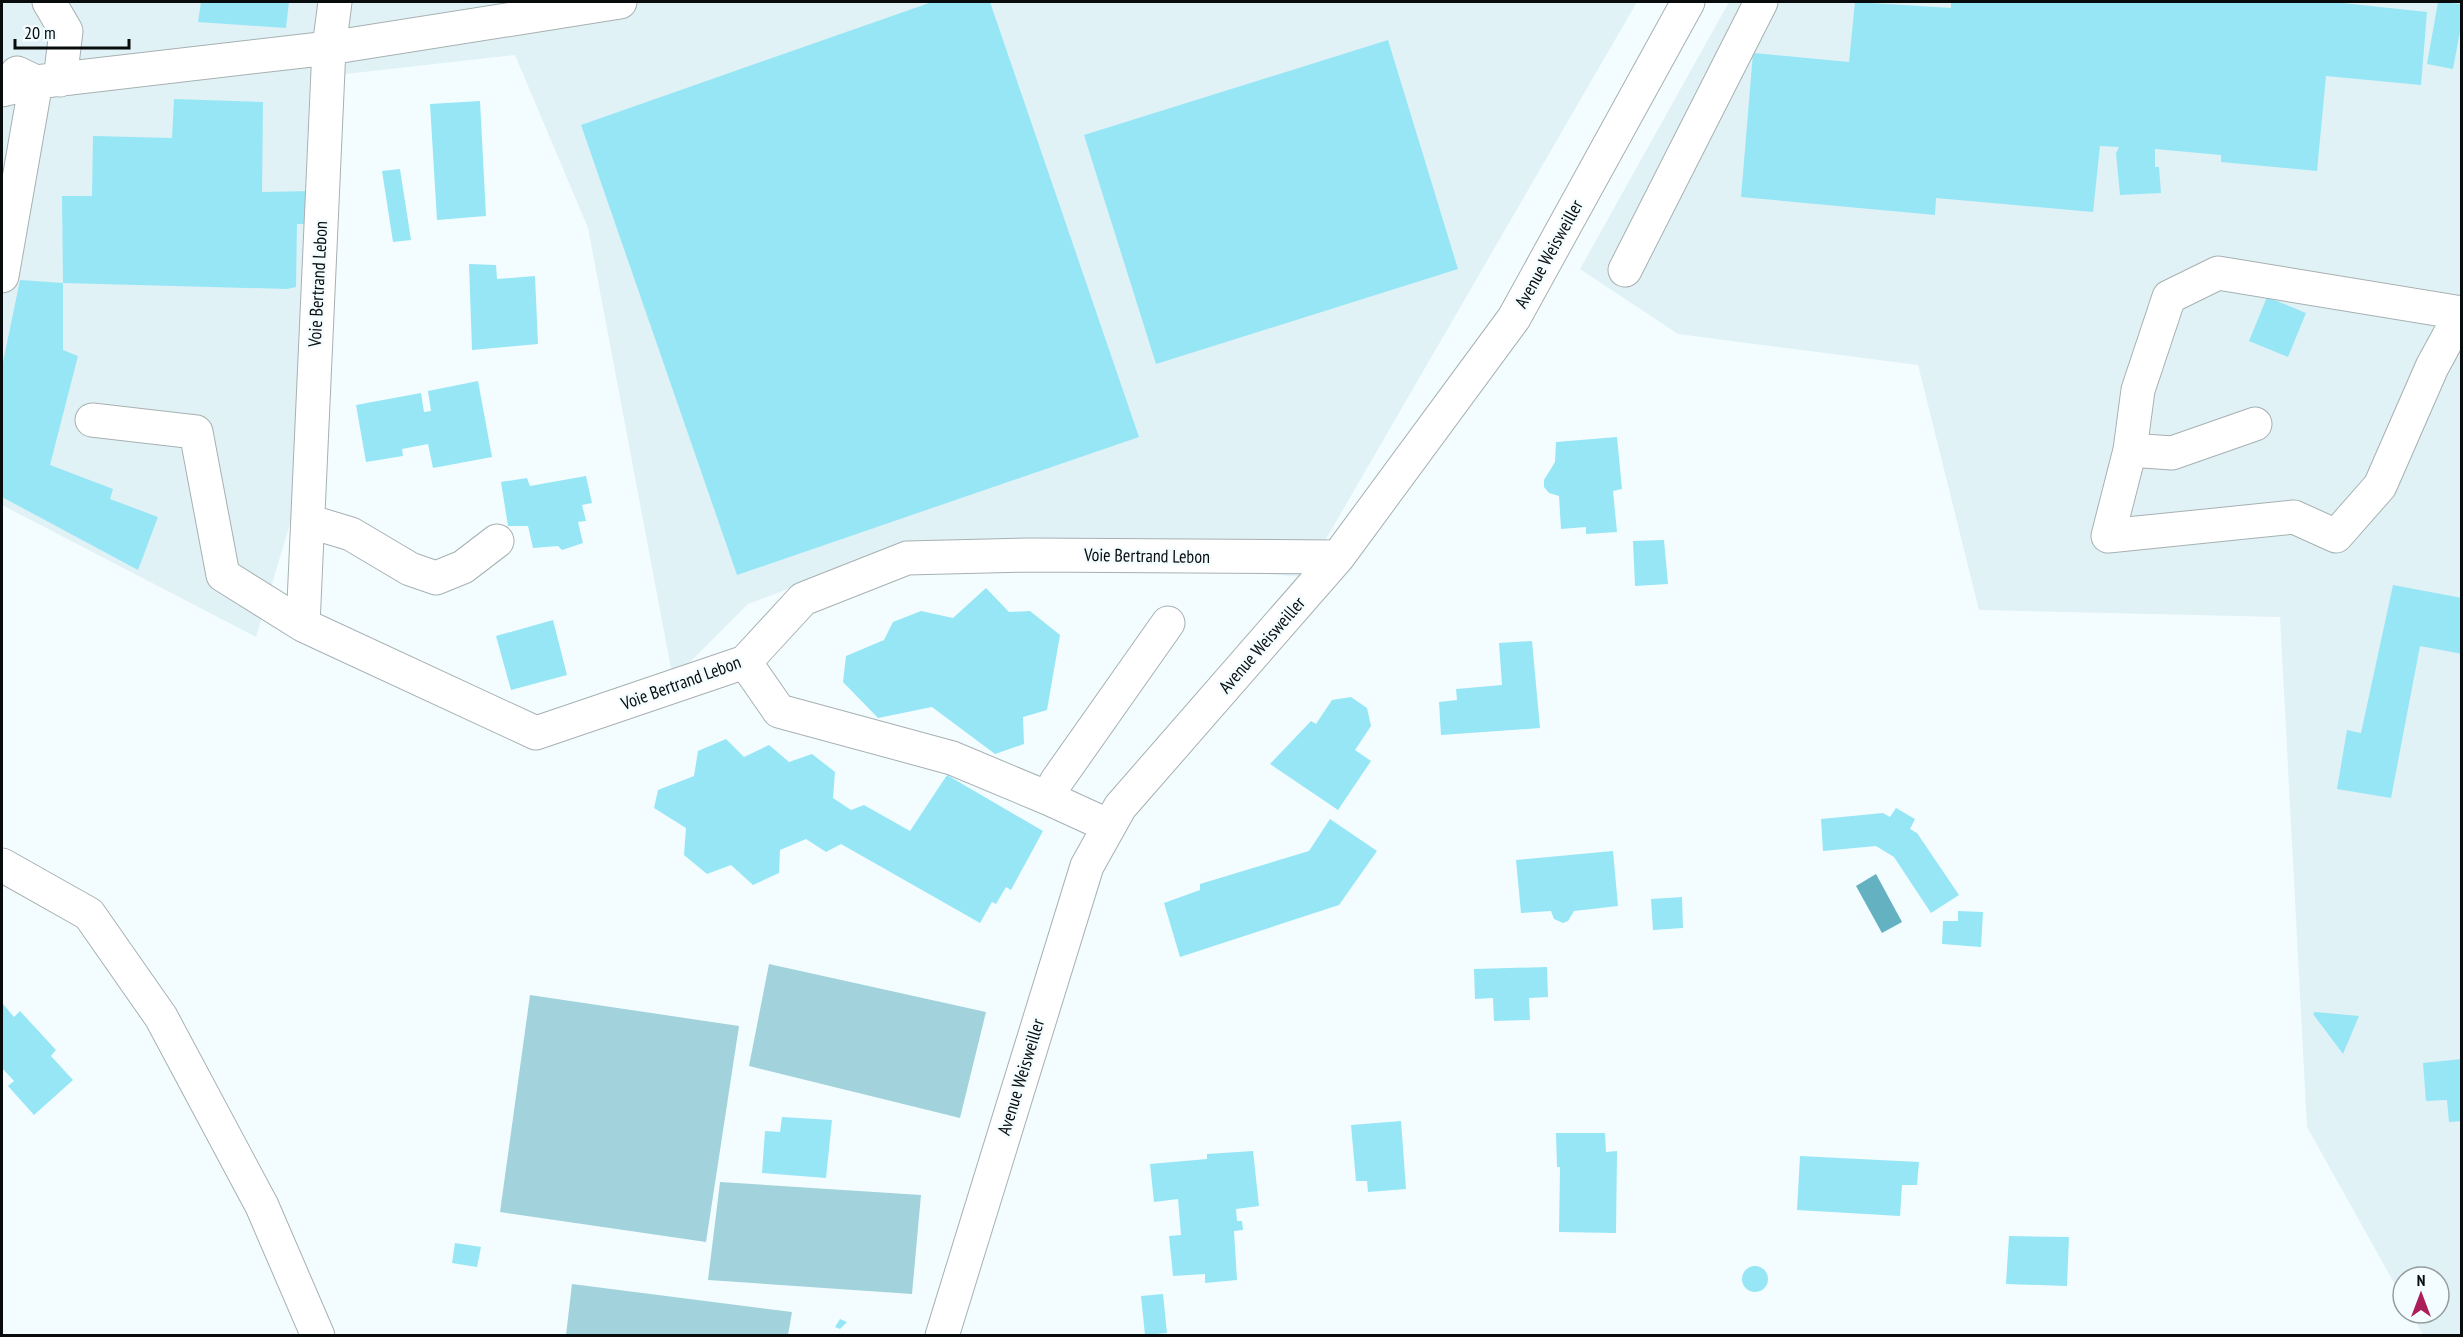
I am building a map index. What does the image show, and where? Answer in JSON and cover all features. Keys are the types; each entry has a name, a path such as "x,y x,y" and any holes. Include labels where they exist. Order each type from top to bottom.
{"street":[{"path":"2,276 48,81 66,31 49,2"},
{"name":"Voie Bertrand Lebon","path":"335,2 329,48 303,625 536,733 746,662 803,599 907,558 1030,555 1338,557"},
{"path":"2,90 48,81 329,48 620,2"},
{"name":"Avenue Weisweiller","path":"942,1335 1087,866 1109,826 1120,807 1338,557 1514,318 1688,2"},
{"path":"1625,270 1761,2"},
{"path":"2,66 48,81"},
{"path":"2218,273 2461,312 2432,367 2380,486 2336,536 2294,517 2108,536 2130,450 2138,390 2169,297 2218,273"},
{"path":"92,420 196,432 223,575 303,625"},
{"path":"2130,450 2172,453 2255,424"},
{"path":"308,520 351,534 410,569 436,578 463,567 497,541"},
{"path":"1050,799 1056,782 1168,623"},
{"path":"746,662 779,711 952,758 1109,826"},
{"path":"2,865 89,915 161,1017 262,1206 318,1335"}],"shaded area":[{"path":"2,2 1637,2 1304,577 905,545 748,604 673,679 588,228 515,55 310,78 292,517 256,637 2,505"},
{"path":"1729,2 2461,2 2461,1335 2423,1335 2418,1325 2451,1325 2451,1265 2391,1265 2391,1278 2307,1127 2280,617 1979,610 1918,365 1678,334 1580,269"},
{"path":"1876,874 1902,922 1882,933 1856,886"},
{"path":"769,964 986,1012 960,1118 749,1066"},
{"path":"530,995 739,1026 706,1242 500,1212"},
{"path":"720,1182 921,1195 912,1294 708,1280"},
{"path":"572,1284 792,1312 788,1335 566,1335"}],"building":[{"path":"201,2 289,2 286,28 198,22"},
{"path":"932,2 990,2 1139,437 737,575 581,125"},
{"path":"1855,2 1951,8 1951,2 2333,2 2427,12 2421,85 2326,76 2317,171 2221,162 2221,155 2155,149 2155,167 2159,167 2161,193 2120,195 2116,153 2119,147 2100,146 2093,212 1936,198 1935,215 1741,197 1753,53 1849,62"},
{"path":"2438,2 2462,4 2462,21 2453,69 2427,64"},
{"path":"1388,40 1458,269 1156,364 1084,135"},
{"path":"174,99 263,102 262,192 313,191 310,224 297,224 296,287 287,289 63,283 62,196 92,196 93,136 172,138"},
{"path":"480,101 486,216 437,220 430,104"},
{"path":"400,169 411,240 393,242 382,171"},
{"path":"469,264 496,265 497,279 535,276 538,344 472,350"},
{"path":"20,280 63,283 63,350 78,356 50,465 113,489 110,499 158,517 138,570 2,497 2,367"},
{"path":"2267,297 2306,313 2288,357 2249,341"},
{"path":"478,381 492,457 433,468 428,444 402,449 403,456 366,462 356,405 421,393 424,412 431,411 428,391"},
{"path":"1617,437 1622,489 1613,491 1617,532 1586,534 1586,527 1561,529 1559,496 1549,493 1544,487 1544,480 1555,462 1556,442"},
{"path":"586,476 592,503 582,505 586,521 578,522 583,543 562,550 558,546 533,548 528,526 508,526 501,482 527,478 530,486"},
{"path":"1664,540 1668,584 1635,586 1633,541"},
{"path":"2393,585 2462,598 2462,654 2420,646 2391,798 2337,789 2347,730 2361,733"},
{"path":"986,588 1009,612 1030,611 1060,635 1047,710 1023,717 1024,744 995,754 932,707 878,718 843,682 846,656 884,640 893,622 921,611 953,618"},
{"path":"553,620 567,675 511,690 496,636"},
{"path":"1532,641 1540,728 1441,735 1439,702 1457,700 1456,689 1502,685 1499,643"},
{"path":"1351,697 1367,708 1371,726 1355,750 1371,761 1338,810 1270,764 1311,721 1316,724 1332,700"},
{"path":"726,739 744,757 769,745 789,762 812,754 835,772 833,798 851,810 864,805 910,831 947,775 1043,831 1011,890 1006,887 996,904 992,902 980,923 841,844 826,852 806,839 780,850 779,873 753,885 731,865 707,874 684,855 686,828 654,808 658,790 694,776 698,751"},
{"path":"1896,808 1915,819 1910,829 1917,833 1959,895 1931,913 1894,857 1876,846 1823,851 1821,819 1883,813 1890,817"},
{"path":"1330,819 1377,851 1339,905 1180,957 1164,903 1200,890 1200,884 1309,851"},
{"path":"1613,851 1618,906 1574,911 1568,921 1563,923 1554,919 1551,911 1521,913 1516,860"},
{"path":"1682,897 1683,928 1653,930 1651,899"},
{"path":"1958,911 1983,912 1981,947 1942,944 1943,921 1958,921"},
{"path":"1547,967 1548,997 1529,998 1530,1020 1494,1021 1493,998 1475,999 1474,969"},
{"path":"2,1003 14,1017 20,1011 56,1050 51,1056 73,1080 34,1115 8,1086 14,1081 2,1068"},
{"path":"2315,1012 2359,1016 2343,1054 2313,1014"},
{"path":"2462,1059 2462,1121 2449,1122 2447,1100 2426,1101 2423,1063"},
{"path":"782,1117 832,1120 826,1178 762,1173 765,1131 780,1132"},
{"path":"1401,1121 1406,1189 1368,1192 1367,1181 1356,1181 1351,1125"},
{"path":"1556,1133 1605,1133 1606,1152 1617,1151 1616,1233 1559,1232 1560,1167 1557,1167"},
{"path":"1253,1151 1259,1206 1236,1209 1237,1221 1242,1221 1243,1230 1234,1231 1237,1280 1205,1283 1205,1274 1173,1276 1169,1236 1181,1235 1178,1199 1154,1202 1150,1164 1207,1159 1207,1154"},
{"path":"1800,1156 1919,1162 1917,1185 1902,1185 1900,1216 1797,1210"},
{"path":"2009,1236 2069,1237 2067,1286 2006,1284"},
{"path":"455,1243 481,1247 477,1267 452,1263"},
{"path":"1755,1266 1764,1270 1768,1279 1764,1288 1755,1292 1746,1288 1742,1279 1746,1270"},
{"path":"1163,1294 1167,1333 1145,1335 1141,1296"},
{"path":"840,1319 847,1322 840,1329 835,1327"}]}
